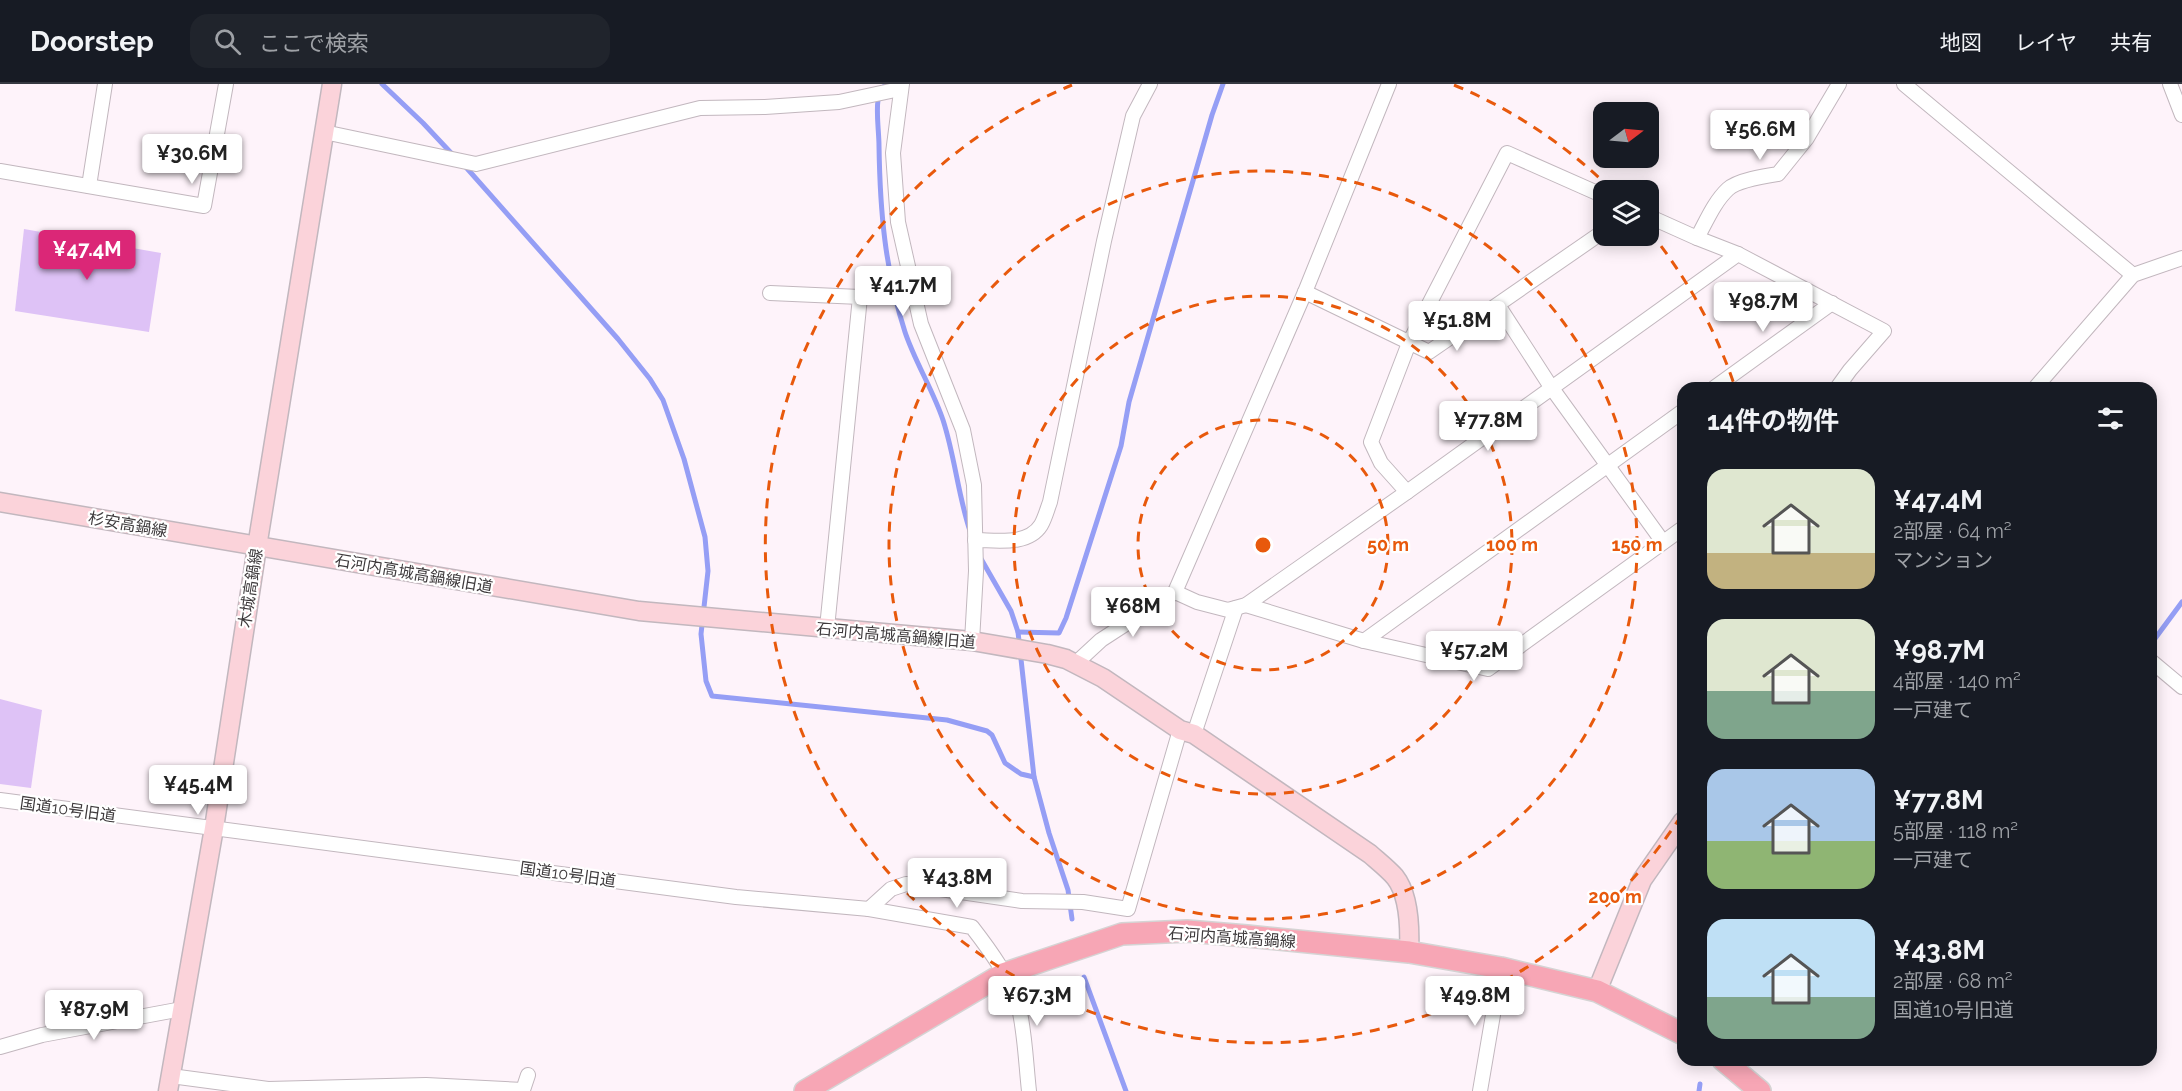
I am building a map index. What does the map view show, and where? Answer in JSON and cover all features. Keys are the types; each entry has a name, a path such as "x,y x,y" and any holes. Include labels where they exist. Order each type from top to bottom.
{"main road":[{"name":"石河内高城高鍋線","path":"805,1091 1003,974 1122,934 1187,931 1409,952 1500,968 1597,991 1677,1031"},
{"path":"1730,1066 1760,1091"}],"street":[{"path":"89,186 105,84"},
{"path":"0,171 204,206 226,84"},
{"name":"木城高鍋線","path":"170,1083 214,828 332,84"},
{"path":"975,540 1025,539 1041,524 1050,502 1104,241 1133,116 1150,84"},
{"path":"1075,664 1101,640 1175,592 1305,292 1389,84"},
{"path":"1696,238 1729,188 1757,178 1778,174 1807,138 1839,84"},
{"path":"1904,84 2133,275"},
{"path":"2170,84 2182,115"},
{"path":"324,132 476,164 700,108 765,107 839,102 901,87 893,153 898,222 921,324 963,430 974,485 972,641"},
{"path":"1407,492 1381,464 1371,442 1409,343 1507,153 1593,191"},
{"path":"1659,221 1737,254 1884,331 1841,382"},
{"path":"1305,292 1430,352 1593,239"},
{"path":"1175,592 1197,602 1228,610 1241,607 1407,492 1737,254"},
{"path":"2041,382 2133,275 2182,258"},
{"path":"770,293 860,297 827,628"},
{"path":"1722,382 1832,303"},
{"path":"1498,305 1551,387 1663,542"},
{"path":"1364,641 1677,415"},
{"name":"杉安高鍋線","path":"0,502 257,547"},
{"path":"1241,607 1364,641 1488,669 1677,532"},
{"name":"石河内高城高鍋線旧道","path":"257,547 639,611 972,641 1047,654 1075,664 1103,678 1370,854 1397,880 1410,919 1409,952"},
{"path":"869,909 891,889 906,884 1022,901 1083,902 1128,909 1187,732 1241,607"},
{"path":"2157,666 2182,687"},
{"name":"国道10号旧道","path":"0,800 736,897 869,909 972,927 1003,974 1018,1006 1029,1091"},
{"path":"1597,991 1642,880 1677,830"},
{"path":"1480,1091 1500,968"},
{"path":"0,1047 42,1035 182,1009"},
{"path":"170,1083 268,1089 426,1085 524,1090 528,1075"}],"building":[{"path":"24,229 161,253 149,332 15,311"},
{"path":"0,699 42,710 31,788 0,784"}],"waterway":[{"path":"382,84 453,155"},
{"path":"885,84 878,100 877,111 881,194 888,263 905,332 943,420 970,531"},
{"path":"1018,632 1059,633 1066,618 1121,446 1129,402 1223,84"},
{"path":"464,165 618,339 650,379 663,400 684,459 705,537 708,571 701,634 706,681 712,696 947,720 987,731 992,735 1005,763 1021,774 1034,777"},
{"path":"980,557 1011,611 1018,632 1034,777 1068,890 1072,919"},
{"path":"2157,636 2182,602"},
{"path":"1084,977 1126,1091"},
{"path":"1699,1091 1700,1084"}]}
